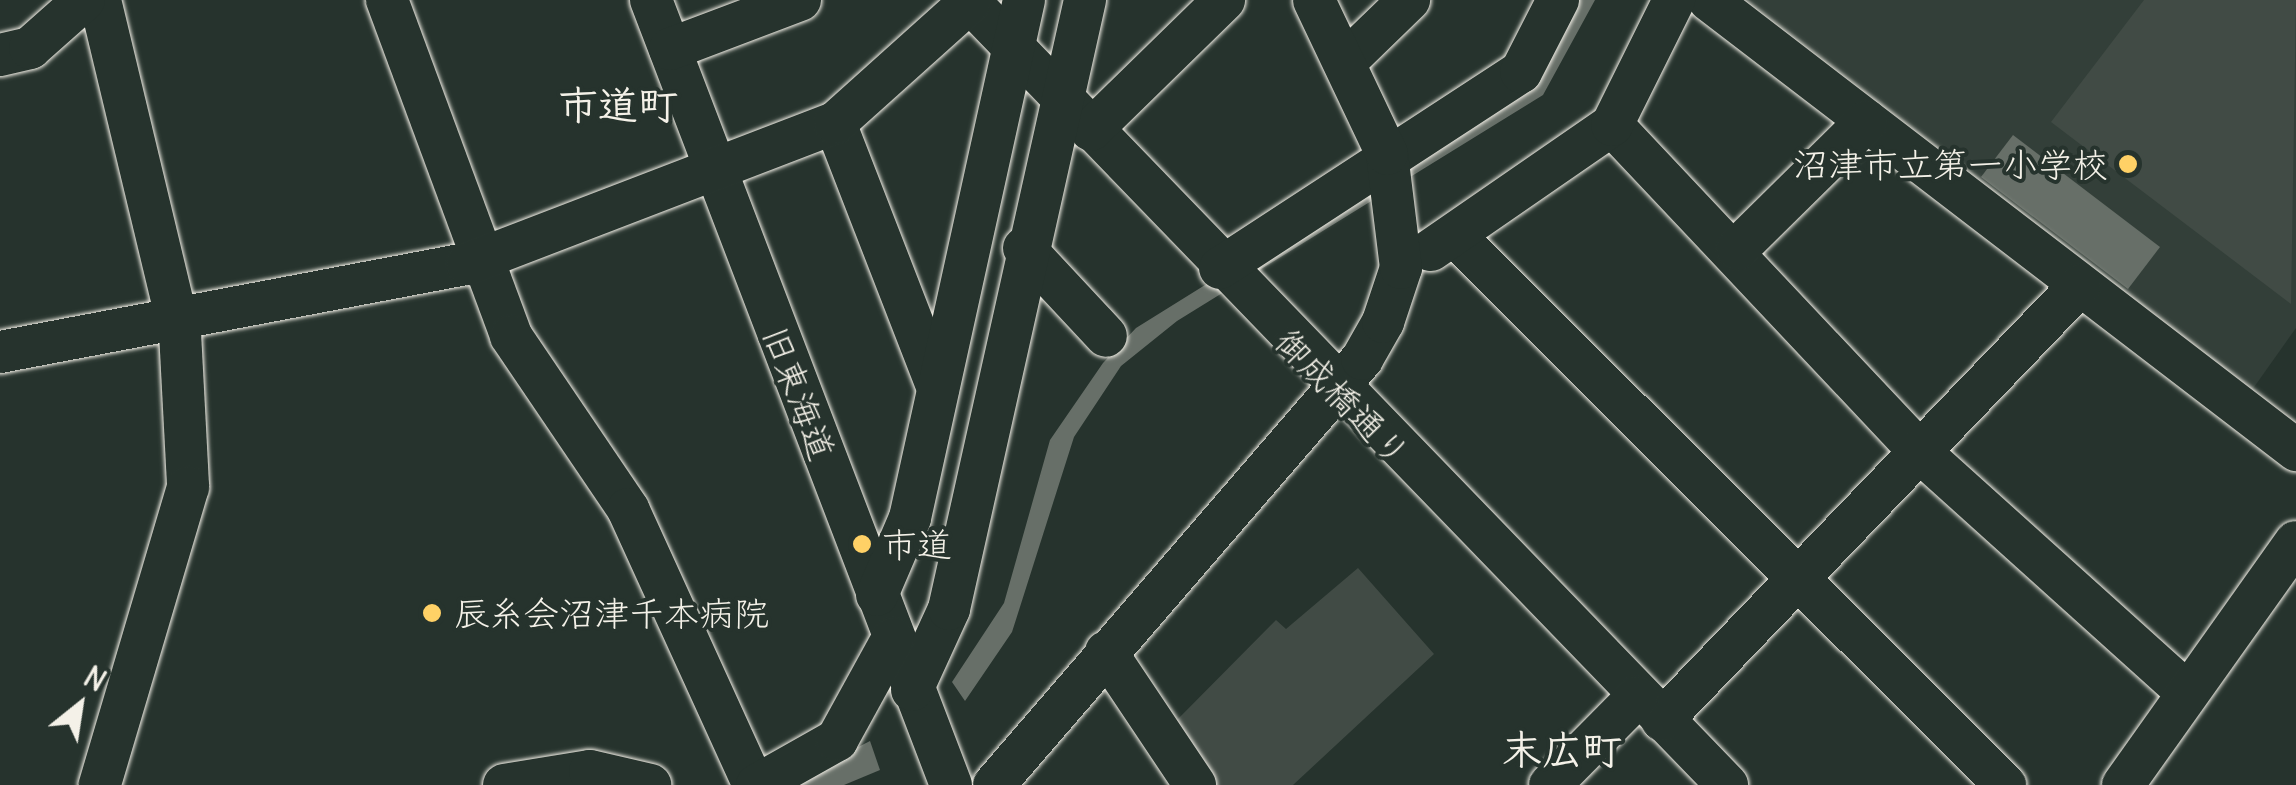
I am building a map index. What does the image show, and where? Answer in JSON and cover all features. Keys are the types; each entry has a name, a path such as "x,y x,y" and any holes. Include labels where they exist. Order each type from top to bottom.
{"street":[{"path":"0,55 30,48 84,0"},
{"path":"100,0 176,318 188,486 100,785"},
{"path":"387,0 511,336 628,509 680,606 756,785 837,740 893,638"},
{"name":"旧東海道","path":"651,0 912,690 952,785"},
{"path":"670,49 800,0"},
{"path":"877,595 902,547 1010,46 1024,0"},
{"path":"912,690 949,610 1024,248 1058,96 1085,0"},
{"path":"1090,130 1224,0"},
{"path":"994,785 1334,388 1383,322 1401,268 1387,154 1314,0"},
{"path":"1346,61 1409,0"},
{"path":"1229,277 1387,154 1522,72 1558,0"},
{"path":"1401,268 1612,125 1674,0"},
{"path":"1710,0 2296,450"},
{"path":"0,352 480,258 712,166 835,123 969,1"},
{"name":"御成橋通り","path":"969,1 1334,388 1727,785"},
{"path":"1737,249 1868,121"},
{"path":"835,123 938,389"},
{"path":"1612,125 1737,249 1806,339 1920,452 2184,691"},
{"path":"1454,235 1798,574 2005,785"},
{"path":"1024,248 1106,336"},
{"path":"1550,785 1649,708 1798,574 2080,285"},
{"path":"2123,785 2184,691 2293,552"},
{"path":"1106,652 1195,785"},
{"path":"504,785 590,771 650,785"}],"shaded area":[{"path":"1570,0 1595,0 1543,95 1177,321 1121,366 1074,437 1012,632 965,701 952,682 1004,603 1050,440 1103,363 1136,328 1356,191"},
{"name":"沼津市立第一小学校","path":"1747,0 2296,0 2296,328 2252,390"},
{"path":"2144,0 2296,0 2291,304 2051,122"},
{"path":"2013,135 2160,247 2128,289 1981,177"},
{"path":"1358,568 1434,654 1293,785 1212,785 1171,726 1276,620 1286,629"},
{"path":"870,741 880,770 844,785 784,785"}],"place":[{"name":"沼津市立第一小学校","path":"2128,164"},
{"name":"市道","path":"862,544"},
{"name":"辰糸会沼津千本病院","path":"432,613"}],"district":[{"name":"市道町","path":"618,105"},
{"name":"末広町","path":"1562,750"}]}
